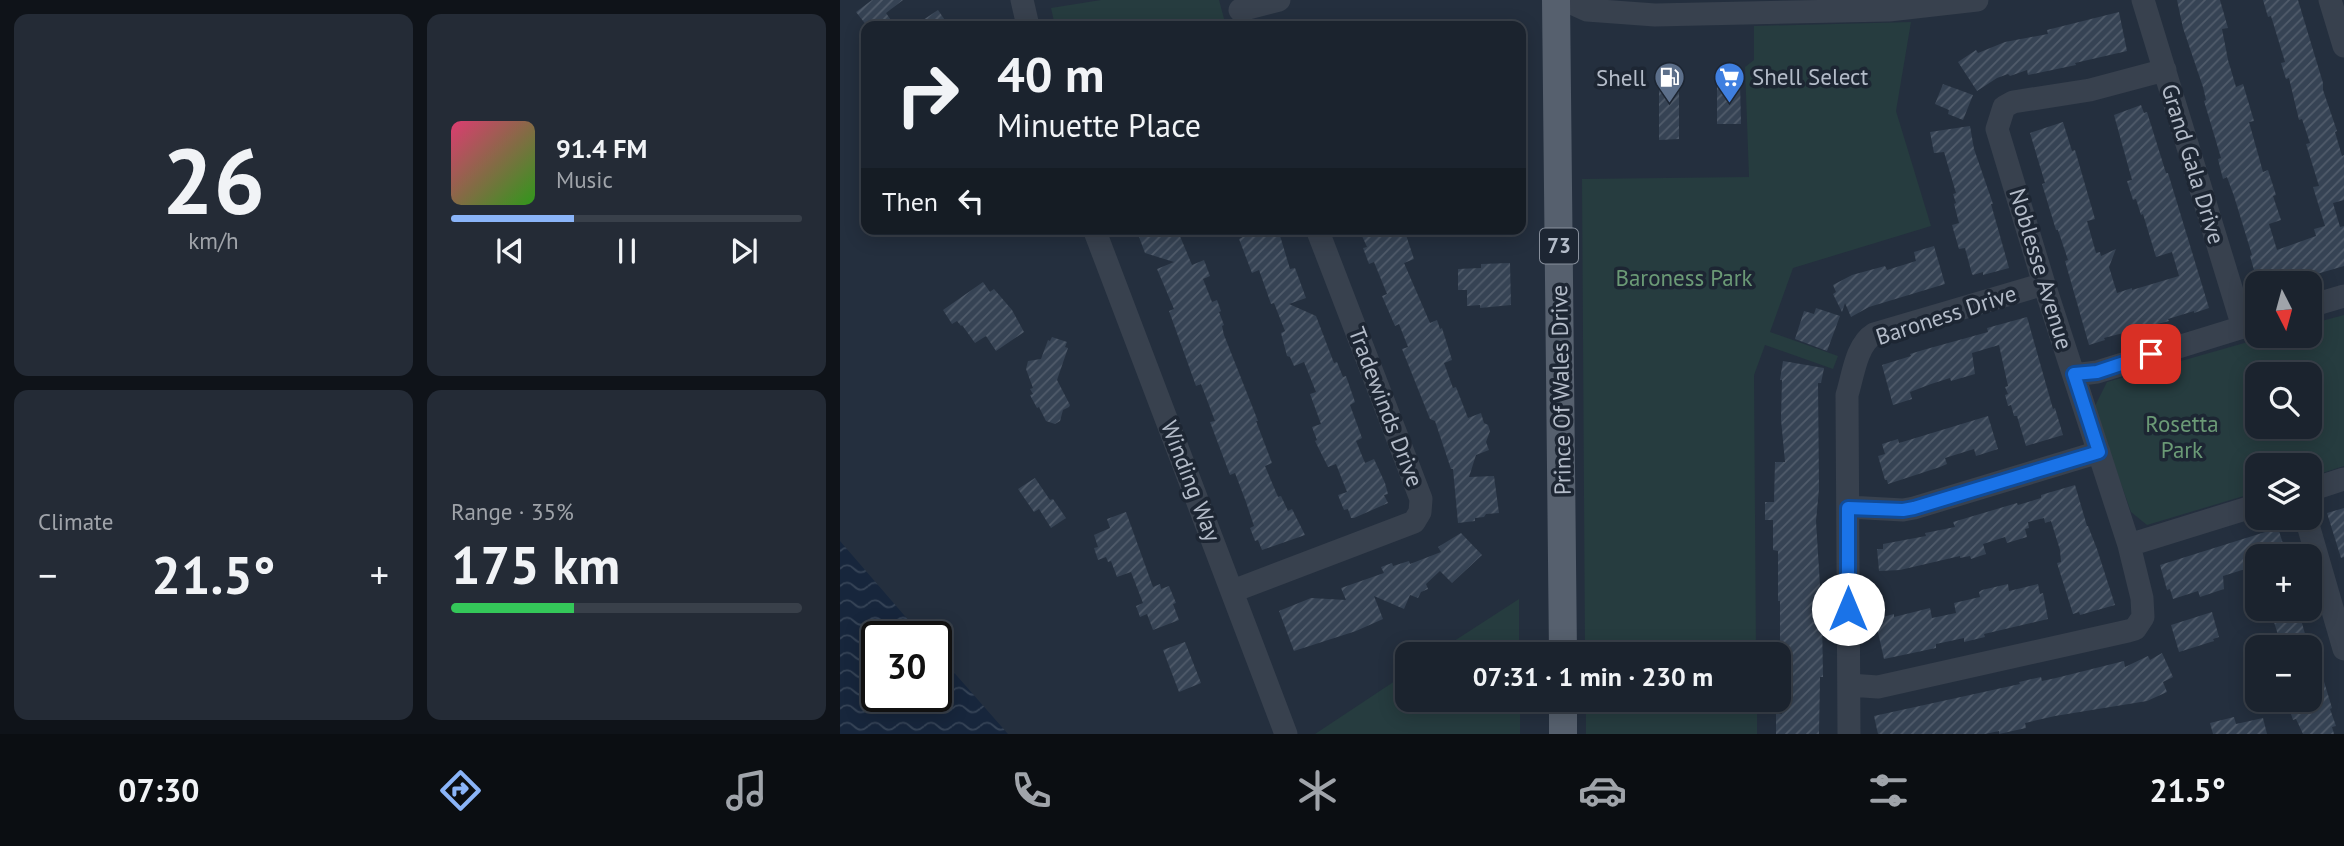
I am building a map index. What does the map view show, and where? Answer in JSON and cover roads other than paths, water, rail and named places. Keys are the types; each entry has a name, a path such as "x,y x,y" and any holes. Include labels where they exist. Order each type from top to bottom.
{"main road":[{"name":"Prince Of Wales Drive","path":"1556,0 1563,642"},
{"path":"1563,712 1563,734"}],"street":[{"path":"1022,0 1027,21"},
{"path":"1241,12 1279,0"},
{"path":"1565,0 1587,10 1655,15 1732,7 1889,10 1977,0"},
{"name":"Grand Gala Drive","path":"2143,0 2245,310"},
{"path":"2330,0 2344,46"},
{"name":"Noblesse Avenue","path":"1849,685 1878,687 2135,629 2143,617 2142,598 2129,545 1997,129 2004,107 2013,102 2090,90 2165,70"},
{"name":"Winding Way","path":"1096,235 1286,734"},
{"name":"Tradewinds Drive","path":"1233,591 1414,522 1420,512 1421,499 1319,235"},
{"name":"Baroness Drive","path":"1849,734 1847,395 1861,348 1867,338 1874,334 2045,284"},
{"path":"2322,302 2344,296"},
{"path":"2074,374 2097,372 2245,327"},
{"path":"1848,508 1914,508 2099,452"},
{"path":"2322,486 2344,480"},
{"path":"2129,545 2245,509"},
{"path":"2309,530 2344,649"}],"water":[{"path":"840,541 909,621 861,621 861,712 952,712 952,670 1008,734 840,734"}],"place":[{"name":"Shell Select","path":"1729,104"},
{"name":"Shell","path":"1669,105"}],"park label":[{"name":"Baroness Park","path":"1684,278"},
{"name":"Rosetta Park","path":"2182,437"}]}
